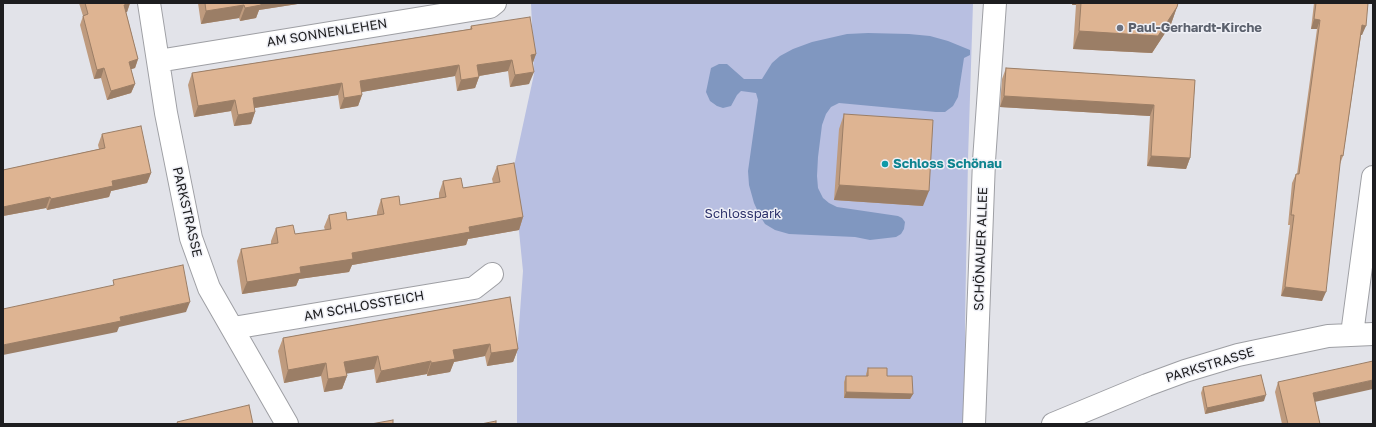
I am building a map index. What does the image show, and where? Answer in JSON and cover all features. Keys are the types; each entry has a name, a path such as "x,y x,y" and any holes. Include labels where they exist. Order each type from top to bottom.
{"street":[{"name":"PARKSTRASSE","path":"149,3 166,113 191,238 209,288 287,424"},
{"name":"AM SONNENLEHEN","path":"158,61 490,7 495,3"},
{"name":"SCHÖNAUER ALLEE","path":"974,424 984,161 995,3"},
{"path":"1363,334 1373,177"},
{"name":"AM SCHLOSSTEICH","path":"233,328 474,288 492,274"},
{"name":"PARKSTRASSE","path":"1053,424 1147,385 1185,371 1238,355 1323,336 1363,334"}],"green space":[{"name":"Schlosspark","path":"531,3 973,3 965,323 966,424 517,424 517,353 523,271 513,171 534,74"}],"shaded area":[{"path":"868,33 930,36 948,41 970,50 970,55 964,58 958,97 953,106 945,112 839,103 831,107 826,114 822,125 817,176 818,188 823,198 837,207 898,216 905,222 904,229 901,234 896,237 870,240 855,237 789,234 775,230 765,224 760,216 754,203 749,185 748,171 758,100 756,93 741,91 731,106 723,108 717,106 710,101 706,92 711,68 719,64 727,64 744,79 762,79 772,63 780,56 793,49 812,42 847,34"}],"building":[{"path":"85,3 130,3 124,5 138,59 129,62 135,84 111,91 104,68 97,70 83,16 88,14"},
{"path":"205,3 261,3 261,5 245,8 244,5 206,11"},
{"name":"Paul-Gerhardt-Kirche","path":"1081,3 1178,3 1177,7 1158,36 1079,31"},
{"path":"1316,3 1368,3 1366,26 1362,25 1343,156 1341,155 1326,292 1285,287 1294,215 1291,215 1296,174 1299,174 1320,20 1314,19"},
{"path":"530,17 536,54 531,55 534,72 515,75 512,60 477,65 479,77 461,80 459,65 360,81 362,95 344,98 342,83 253,98 255,112 238,115 235,100 198,106 192,73 472,29 471,26"},
{"path":"1006,68 1195,80 1190,158 1151,156 1154,105 1004,96"},
{"name":"Schloss Schönau","path":"844,114 933,120 929,191 839,185"},
{"path":"141,126 151,173 112,181 113,186 3,207 3,170 105,148 102,134"},
{"path":"514,163 523,217 469,227 470,232 352,253 353,259 300,267 301,273 247,282 241,249 278,243 276,228 293,225 295,234 331,229 329,215 346,212 347,220 384,214 381,199 399,196 400,205 446,197 443,181 461,178 463,188 500,182 497,166"},
{"path":"183,265 190,302 120,317 121,321 3,345 3,309 114,285 113,280"},
{"path":"510,297 518,349 491,353 490,344 453,350 455,359 431,363 431,361 381,371 378,356 344,362 347,376 328,379 326,363 288,370 283,338"},
{"path":"1373,361 1373,380 1313,393 1320,424 1288,424 1278,382"},
{"path":"868,368 887,368 887,376 912,376 913,394 846,392 846,376 868,376"},
{"path":"1261,375 1266,395 1207,408 1203,387"},
{"path":"249,405 253,424 178,424 177,422"},
{"path":"393,420 393,424 371,424"},
{"path":"496,421 496,424 481,424"}],"place":[{"name":"Paul-Gerhardt-Kirche","path":"1120,28"},
{"name":"Schloss Schönau","path":"885,164"}]}
